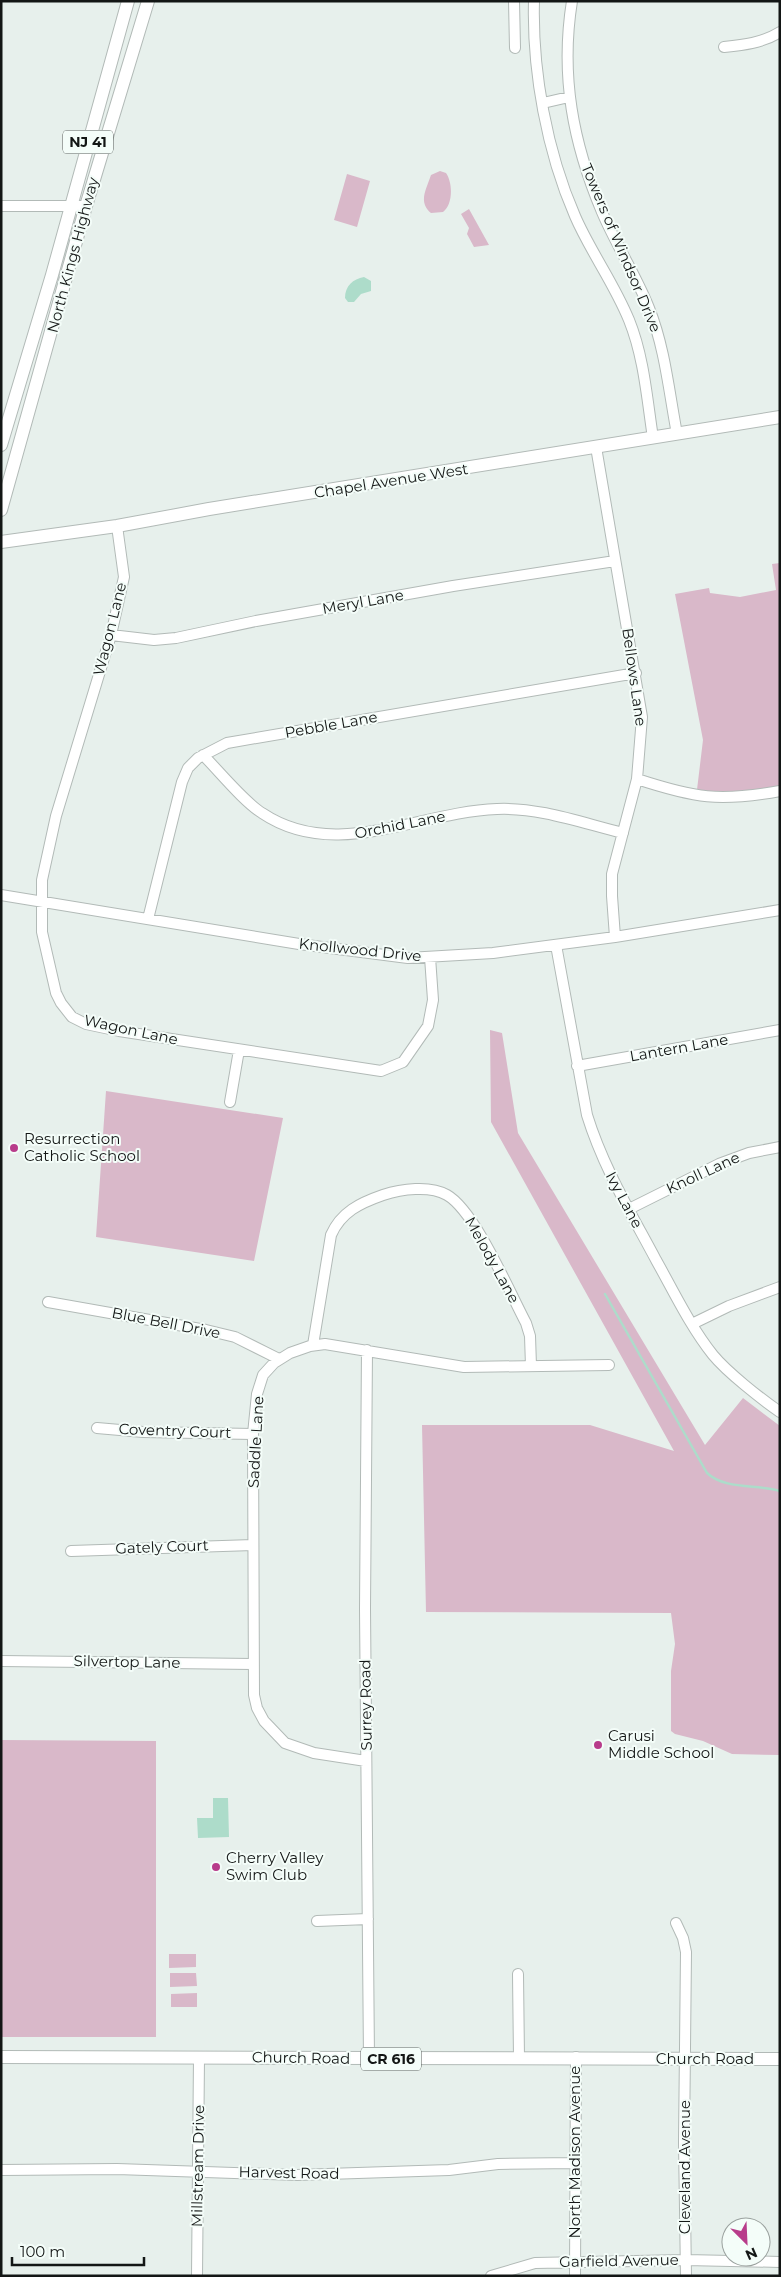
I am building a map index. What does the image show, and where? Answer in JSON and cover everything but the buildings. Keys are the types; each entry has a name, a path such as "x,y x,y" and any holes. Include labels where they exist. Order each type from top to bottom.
{"main road":[{"name":"North Kings Highway","path":"2,437 52,275 128,1"},
{"path":"146,6 154,1"},
{"name":"North Kings Highway","path":"1,510 86,206 146,6"},
{"name":"Chapel Avenue West","path":"1,542 117,526 209,509 780,417"},
{"name":"Church Road","path":"1,2057 780,2059"}],"street":[{"path":"514,1 515,48"},
{"name":"Towers of Windsor Drive","path":"534,1 543,103 550,145 561,181 576,217 630,321 645,379 653,438"},
{"name":"Towers of Windsor Drive","path":"572,1 567,42 569,97 572,118 590,180 603,213 649,308 656,328 677,434"},
{"path":"724,47 768,40 780,32"},
{"path":"543,103 569,97"},
{"path":"1,206 86,206"},
{"name":"Bellows Lane","path":"596,447 642,717 637,779 612,874 615,936"},
{"name":"Wagon Lane","path":"117,526 124,577 112,635 56,816 42,880 42,932 56,993 61,1004 72,1016 86,1024 119,1031 381,1071 403,1062 428,1026 433,1000 430,957"},
{"name":"Meryl Lane","path":"112,635 154,640 176,638 256,621 453,586 615,561"},
{"name":"Pebble Lane","path":"148,919 182,782 188,768 202,755 227,744 306,728 636,673"},
{"name":"Orchid Lane","path":"202,755 260,812 293,830 320,834 354,835 441,816 497,809 547,814 623,833"},
{"path":"637,779 674,791 717,799 743,798 780,791"},
{"name":"Knollwood Drive","path":"1,895 308,945 408,958 494,953 780,910"},
{"name":"Ivy Lane","path":"556,945 587,1115 610,1176 692,1324 714,1356 765,1402 780,1412"},
{"name":"Lantern Lane","path":"577,1066 780,1030"},
{"path":"230,1102 239,1050"},
{"name":"Knoll Lane","path":"628,1208 719,1164 749,1153 780,1147"},
{"name":"Melody Lane","path":"313,1345 331,1235 339,1220 353,1208 377,1197 398,1191 424,1190 447,1195 468,1215 526,1323 530,1336 531,1366"},
{"path":"692,1324 729,1306 780,1287"},
{"name":"Blue Bell Drive","path":"48,1302 206,1330 235,1337 279,1360"},
{"name":"Saddle Lane","path":"366,1761 314,1753 285,1743 276,1736 257,1708 254,1695 253,1664 253,1434 257,1394 263,1375 279,1360 290,1353 313,1345 325,1344 464,1367 609,1365"},
{"name":"Surrey Road","path":"367,1350 366,1761 369,2059"},
{"name":"Coventry Court","path":"97,1428 143,1432 253,1434"},
{"name":"Gately Court","path":"71,1551 253,1545"},
{"name":"Silvertop Lane","path":"1,1661 253,1664"},
{"path":"317,1922 368,1919"},
{"name":"Cleveland Avenue","path":"676,1923 683,1938 686,1952 686,2276"},
{"path":"518,1974 520,2058"},
{"name":"Millstream Drive","path":"196,2276 199,2057"},
{"name":"North Madison Avenue","path":"575,2276 576,2057"},
{"name":"Harvest Road","path":"1,2170 117,2169 297,2175 448,2170 498,2164 576,2163"},
{"name":"Garfield Avenue","path":"491,2276 535,2263 686,2260 780,2262"}],"shaded area":[{"path":"440,171 446,173 450,182 451,194 449,204 443,212 431,213 425,205 424,195 431,175"},
{"path":"347,174 370,181 357,227 334,220"},
{"path":"469,209 489,245 474,247 467,234 469,228 461,214"},
{"path":"364,277 371,281 371,291 361,294 354,302 348,302 345,298 346,290 353,281"},
{"path":"780,563 780,791 696,798 703,740 675,594 709,588 710,593 740,597 776,590 772,564"},
{"path":"490,1030 502,1033 518,1133 705,1445 743,1398 780,1426 780,1755 732,1754 703,1741 675,1734 671,1731 671,1671 675,1644 671,1613 426,1612 422,1425 590,1425 674,1451 491,1122"},
{"path":"106,1091 283,1118 254,1261 96,1237"},
{"path":"1,1740 156,1741 156,2037 1,2037"},
{"path":"213,1798 228,1798 229,1837 198,1838 197,1818 213,1818"},
{"path":"169,1954 196,1954 196,1967 169,1968"},
{"path":"170,1973 196,1973 197,1986 170,1987"},
{"path":"197,1993 197,2007 171,2007 171,1994"}],"waterway":[{"path":"605,1294 707,1473 723,1482 780,1491"}],"place":[{"name":"Resurrection Catholic School","path":"14,1148"},
{"name":"Carusi Middle School","path":"598,1745"},
{"name":"Cherry Valley Swim Club","path":"216,1867"}]}
